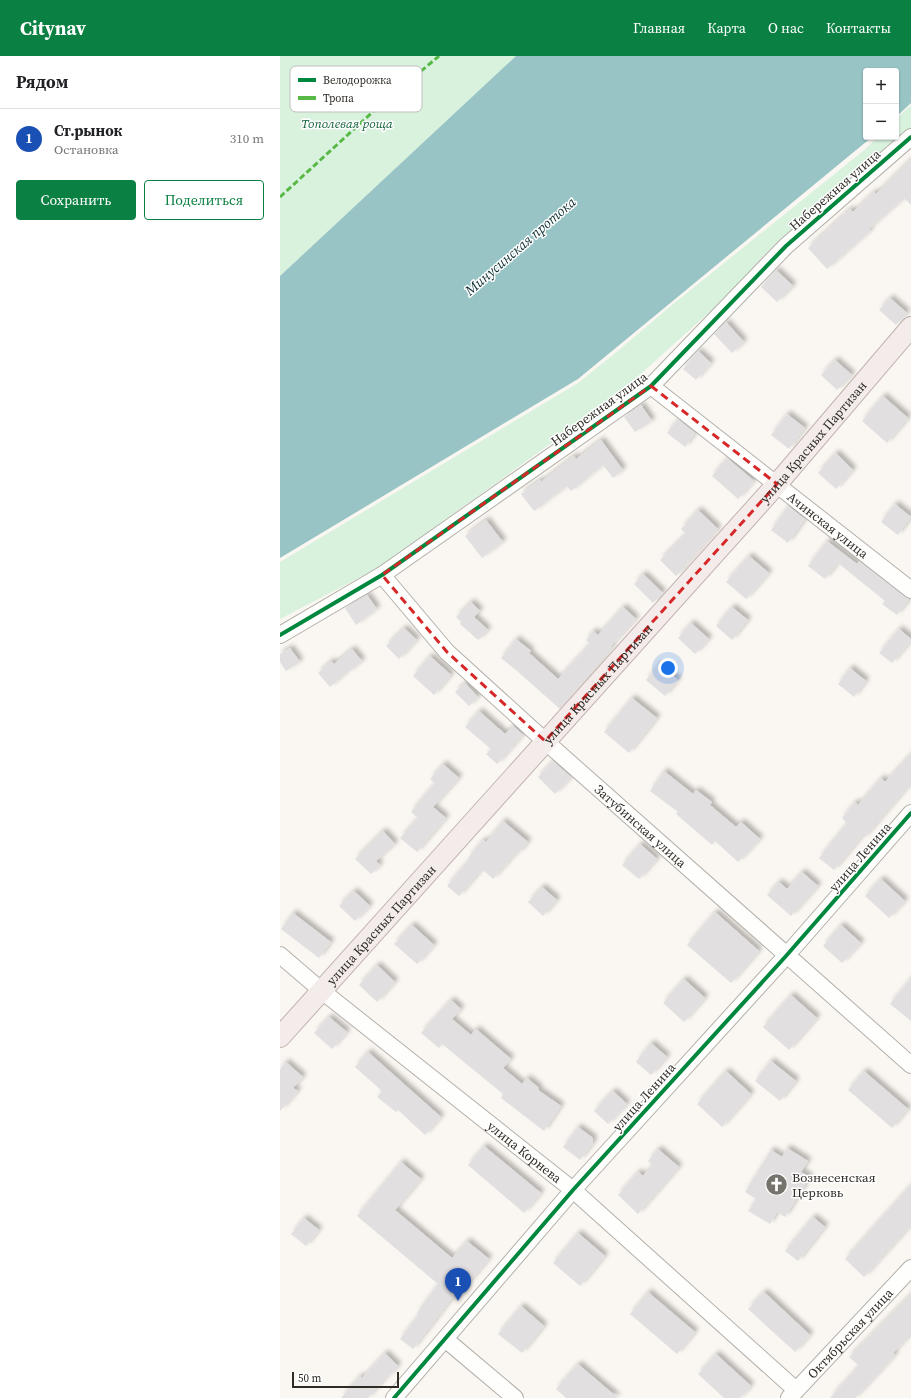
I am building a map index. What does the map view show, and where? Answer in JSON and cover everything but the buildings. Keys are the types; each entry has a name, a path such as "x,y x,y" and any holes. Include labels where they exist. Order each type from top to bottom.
{"main road":[{"name":"улица Красных Партизан","path":"280,1037 777,484 911,327"}],"street":[{"name":"Набережная улица","path":"280,635 382,575 650,386 786,246 911,137"},
{"name":"Ачинская улица","path":"650,386 911,590"},
{"name":"Затубинская улица","path":"382,575 447,652 786,956 911,1065"},
{"name":"улица Ленина","path":"394,1398 573,1190 786,956 911,813"},
{"name":"улица Корнева","path":"280,956 573,1190 792,1394"},
{"name":"Октябрьская улица","path":"792,1394 911,1268"},
{"path":"445,1339 515,1398"}],"highlighted area":[{"path":"651,386 777,484 545,741 447,652 382,575"}],"green space":[{"name":"Тополевая роща","path":"280,56 516,56 280,276"},
{"path":"911,105 911,130 643,372 567,432 376,569 280,619 280,562 578,383 875,140 899,140 899,116"}],"water":[{"name":"Минусинская протока","path":"516,56 911,56 911,103 899,114 899,68 863,68 863,140 868,140 578,379 280,558 280,276"}],"marked path":[{"path":"422,70 439,56"},
{"path":"280,197 373,112"}],"cycle path":[{"path":"280,635 382,575 651,386 786,246 911,137"},
{"path":"394,1398 573,1190 786,956 911,813"}],"place":[{"name":"Вознесенская Церковь","path":"777,1184"},
{"name":"Ст.рынок","path":"458,1301"}]}
